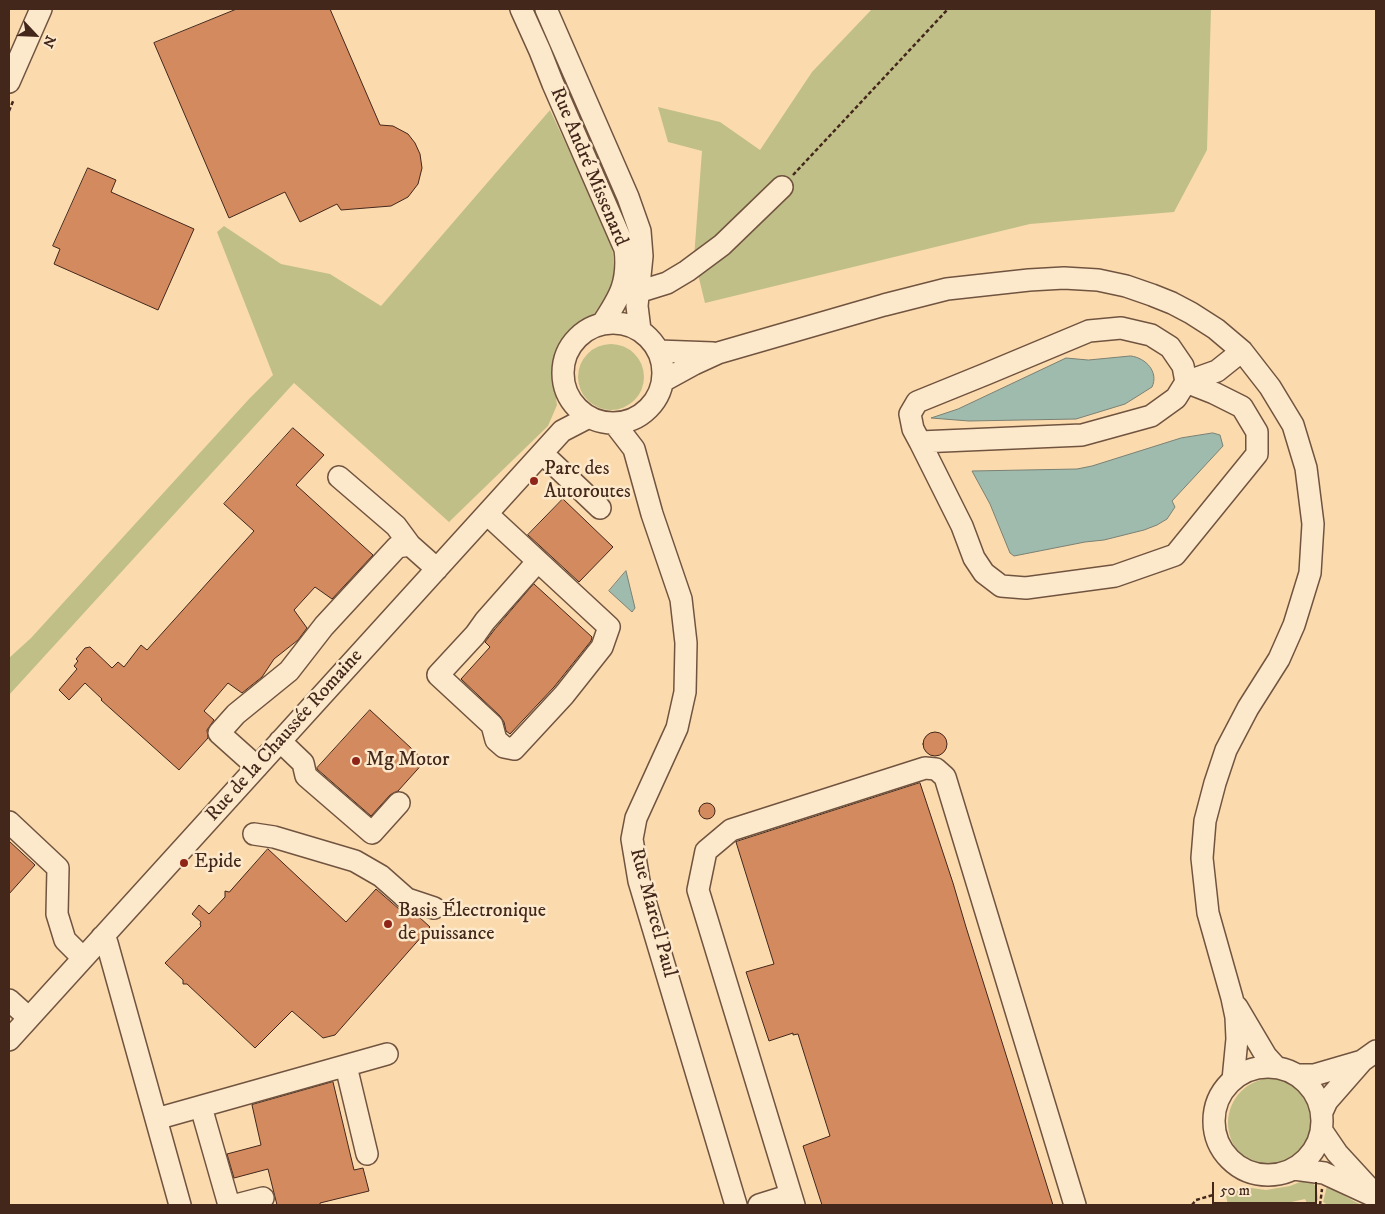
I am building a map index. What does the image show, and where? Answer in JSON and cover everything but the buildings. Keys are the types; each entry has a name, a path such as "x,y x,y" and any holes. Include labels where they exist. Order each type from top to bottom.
{"street":[{"path":"9,82 41,9"},
{"name":"Rue André Missenard","path":"521,9 625,249 627,264 624,285 616,304 602,324"},
{"name":"Rue André Missenard","path":"546,9 628,197 640,231 642,256 637,306 640,330"},
{"path":"638,292 667,283 687,272 722,245 782,187"},
{"path":"607,207 628,197"},
{"path":"663,381 718,353 947,289 1064,278 1098,280 1126,286 1165,300 1216,329 1242,351 1270,386 1292,426 1306,468 1313,524 1310,573 1294,625 1278,659 1248,708 1226,750 1214,782 1205,821 1202,858 1208,912 1236,1017 1237,1039 1233,1080"},
{"path":"602,324 628,325 640,330 651,339 663,365 663,381 659,394 651,406 640,416 627,422 614,424 601,422 589,417 578,409 569,397 564,382 564,367 568,352 576,340 588,330 602,324"},
{"path":"1121,328 1151,335 1170,347 1183,366 1186,382 1242,407 1257,432 1257,454 1176,555 1115,576 1026,588 1002,586 984,574 974,558 962,526 913,429 910,414 917,402 1089,331 1121,328"},
{"path":"658,351 718,353"},
{"path":"920,442 1082,435 1152,416 1176,398 1186,382 1217,371 1242,351"},
{"path":"562,431 569,397"},
{"name":"Rue Marcel Paul","path":"634,449 640,416"},
{"name":"Rue de la Chaussée Romaine","path":"9,1040 562,431 589,417"},
{"name":"Rue Marcel Paul","path":"614,424 634,449 652,514 680,599 686,643 685,692 677,728 636,818 632,839 640,881 736,1205"},
{"path":"542,453 600,508"},
{"path":"338,477 396,526 410,545 437,569"},
{"path":"487,514 538,561 609,627 602,647 564,695 514,749 504,747 496,740 492,726 438,675 538,561"},
{"path":"257,767 219,733 236,714 289,671 324,626 396,547 410,545"},
{"path":"280,741 303,763 306,776 372,833 399,803"},
{"path":"760,1205 792,1200 698,890 706,851 731,830 925,768 936,769 945,777 1075,1205"},
{"path":"9,822 58,868 57,914 65,940 83,958"},
{"path":"254,834 274,837 355,861 381,876 407,899 434,908"},
{"path":"102,937 107,943 180,1205"},
{"path":"1232,998 1266,1056 1276,1067"},
{"path":"9,1000 29,1018"},
{"path":"156,1119 387,1054"},
{"path":"1369,1056 1326,1101 1316,1146 1307,1160 1294,1169 1280,1174 1265,1176 1251,1173 1232,1162 1222,1149 1214,1129 1214,1115 1217,1102 1233,1080 1246,1071 1261,1067 1276,1067 1299,1075 1314,1075 1369,1056"},
{"path":"346,1066 367,1154"},
{"path":"1299,1075 1315,1093 1322,1121 1337,1153 1376,1196"},
{"path":"201,1107 229,1205"},
{"path":"1294,1169 1324,1172 1376,1196"},
{"path":"236,1205 263,1198"}],"path":[{"path":"782,187 948,9"},
{"path":"1192,1205 1196,1200 1213,1195"}],"shaded area":[{"path":"872,9 1211,9 1207,150 1174,212 1030,224 705,303 694,258 702,151 668,142 658,107 720,122 760,150 812,72"},
{"path":"550,110 612,242 615,283 592,317 566,336 552,370 557,405 548,426 449,522 294,383 9,695 9,658 31,638 273,375 217,232 224,226 281,264 330,274 381,306"},
{"path":"611,344 624,347 634,354 641,364 644,377 641,390 634,400 624,407 611,410 598,407 588,400 581,390 578,377 581,364 588,354 598,347"},
{"path":"1131,356 1142,360 1150,367 1154,381 1152,387 1125,404 1076,419 969,421 931,418 958,409 1066,358 1088,360"},
{"path":"1213,433 1220,435 1223,446 1172,501 1175,507 1167,519 1144,530 1104,540 1014,556 1010,553 990,504 972,471 1077,469 1181,438"},
{"path":"626,571 635,608 632,612 609,591"},
{"path":"1273,1078 1290,1082 1305,1091 1314,1106 1318,1123 1314,1140 1305,1155 1290,1164 1273,1168 1256,1164 1241,1155 1232,1140 1228,1123 1232,1106 1241,1091 1256,1082"},
{"path":"1310,1178 1317,1189 1318,1200 1313,1205 1308,1205 1305,1199 1278,1205 1228,1205 1226,1196 1244,1187 1266,1190 1290,1186"},
{"path":"1327,1186 1361,1205 1328,1205 1323,1202"}],"place":[{"name":"Parc des Autoroutes","path":"534,481"},
{"name":"Mg Motor","path":"356,761"},
{"name":"Epide","path":"184,863"},
{"name":"Basis Électronique de puissance","path":"388,924"}]}
